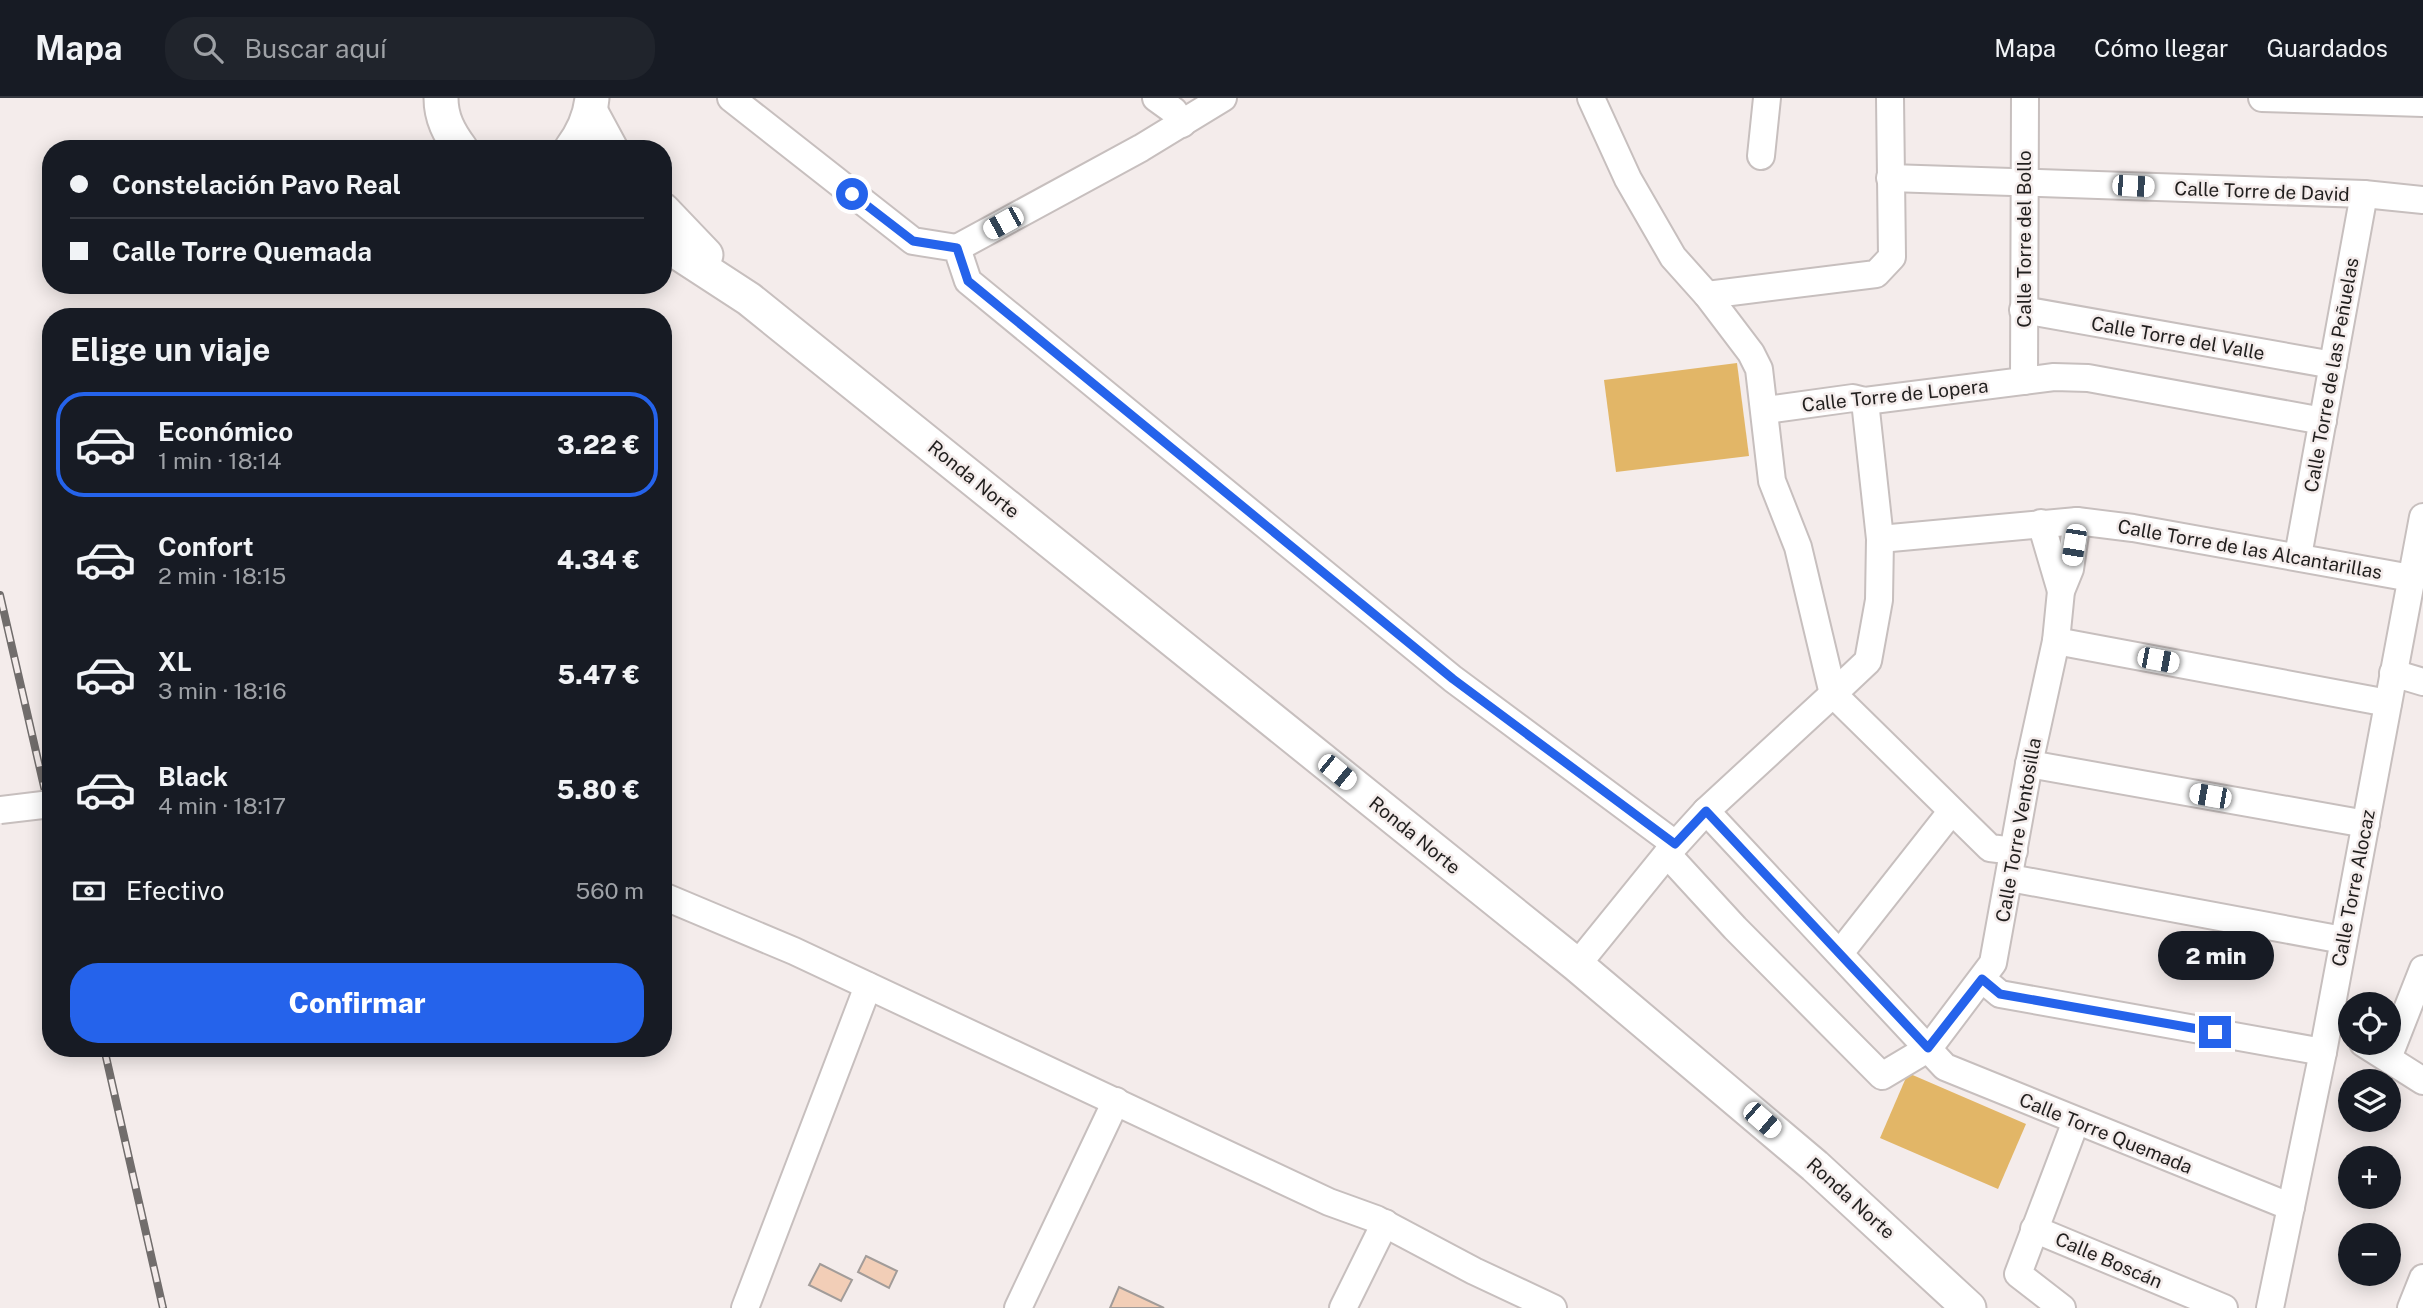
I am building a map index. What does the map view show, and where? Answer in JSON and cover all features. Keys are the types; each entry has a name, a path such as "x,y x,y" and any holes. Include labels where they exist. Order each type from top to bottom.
{"main road":[{"path":"441,98 441,111 454,140"},
{"path":"578,140 584,131 591,105"},
{"path":"591,105 607,140"},
{"name":"Ronda Norte","path":"672,219 749,299"},
{"name":"Ronda Norte","path":"672,249 749,299 1577,965 1805,1157 1969,1308"}],"street":[{"path":"731,98 913,241 957,248 1182,124 1223,98"},
{"path":"1156,98 1174,111 1182,124"},
{"path":"1591,98 1628,178 1674,257 1707,295 1751,353 1759,369 1766,410 1772,481 1798,547 1833,694 1990,848 2014,851"},
{"path":"1761,156 1767,98"},
{"path":"1707,295 1876,274 1886,267 1892,257 1890,98"},
{"name":"Calle Torre del Bollo","path":"2024,381 2025,98"},
{"path":"2262,98 2423,103"},
{"name":"Calle Torre de David","path":"1891,178 2364,194 2423,200"},
{"name":"Calle Torre de las Peñuelas","path":"2298,556 2364,194"},
{"path":"957,248 968,281 1453,679 1671,849 1735,928 1882,1076 1928,1048"},
{"name":"Calle Torre del Valle","path":"2023,310 2333,365"},
{"path":"2024,381 2054,377 2088,378 2323,421"},
{"name":"Calle Torre de Lopera","path":"1766,410 1853,398 1865,401 2024,381"},
{"path":"1577,965 1671,849 1706,811 1868,661 1879,600 1880,538 1865,401"},
{"name":"Calle Torre Alocaz","path":"2341,992 2343,940 2393,673 2417,564 2423,517"},
{"name":"Calle Torre de las Alcantarillas","path":"1880,538 2077,521 2133,527 2298,556 2417,564"},
{"name":"Calle Torre Ventosilla","path":"1928,1048 1993,963 2029,764 2056,641 2061,591 2070,569 2077,521"},
{"name":"Calle Torre Ventosilla","path":"2041,523 2061,591"},
{"path":"2056,641 2388,703"},
{"path":"2393,673 2423,682"},
{"path":"2029,764 2366,824"},
{"path":"0,810 42,805"},
{"name":"Calle Torre Quemada","path":"1706,811 1945,1067 2291,1207"},
{"path":"1840,953 1951,812"},
{"path":"2010,878 2343,940"},
{"path":"672,900 794,951 1329,1202 1385,1223 1474,1271 1553,1308"},
{"path":"2388,1058 2423,969"},
{"path":"1982,979 2000,994 2323,1052"},
{"path":"745,1308 868,986"},
{"name":"Calle Torre Alocaz","path":"2270,1308 2323,1052 2338,1030"},
{"path":"2383,1055 2423,1081"},
{"path":"1018,1308 1116,1101"},
{"path":"2062,1308 2018,1274 2076,1121"},
{"path":"1343,1308 1385,1223"},
{"name":"Calle Boscán","path":"2034,1229 2224,1308"},
{"path":"2411,1308 2423,1278"}],"shaded area":[{"path":"1737,363 1749,456 1616,472 1604,380"},
{"path":"1908,1073 2026,1124 1998,1189 1880,1138"}],"building":[{"path":"866,1256 897,1271 889,1288 858,1272"},
{"path":"820,1264 852,1280 841,1301 809,1285"},
{"path":"1119,1287 1164,1308 1110,1308"}],"railway":[{"path":"0,595 42,778"},
{"path":"106,1057 163,1308"}],"route":[{"path":"852,194 913,241 957,248 968,281 1453,679 1675,844 1706,811 1928,1048 1982,979 2000,994 2215,1032"}]}
